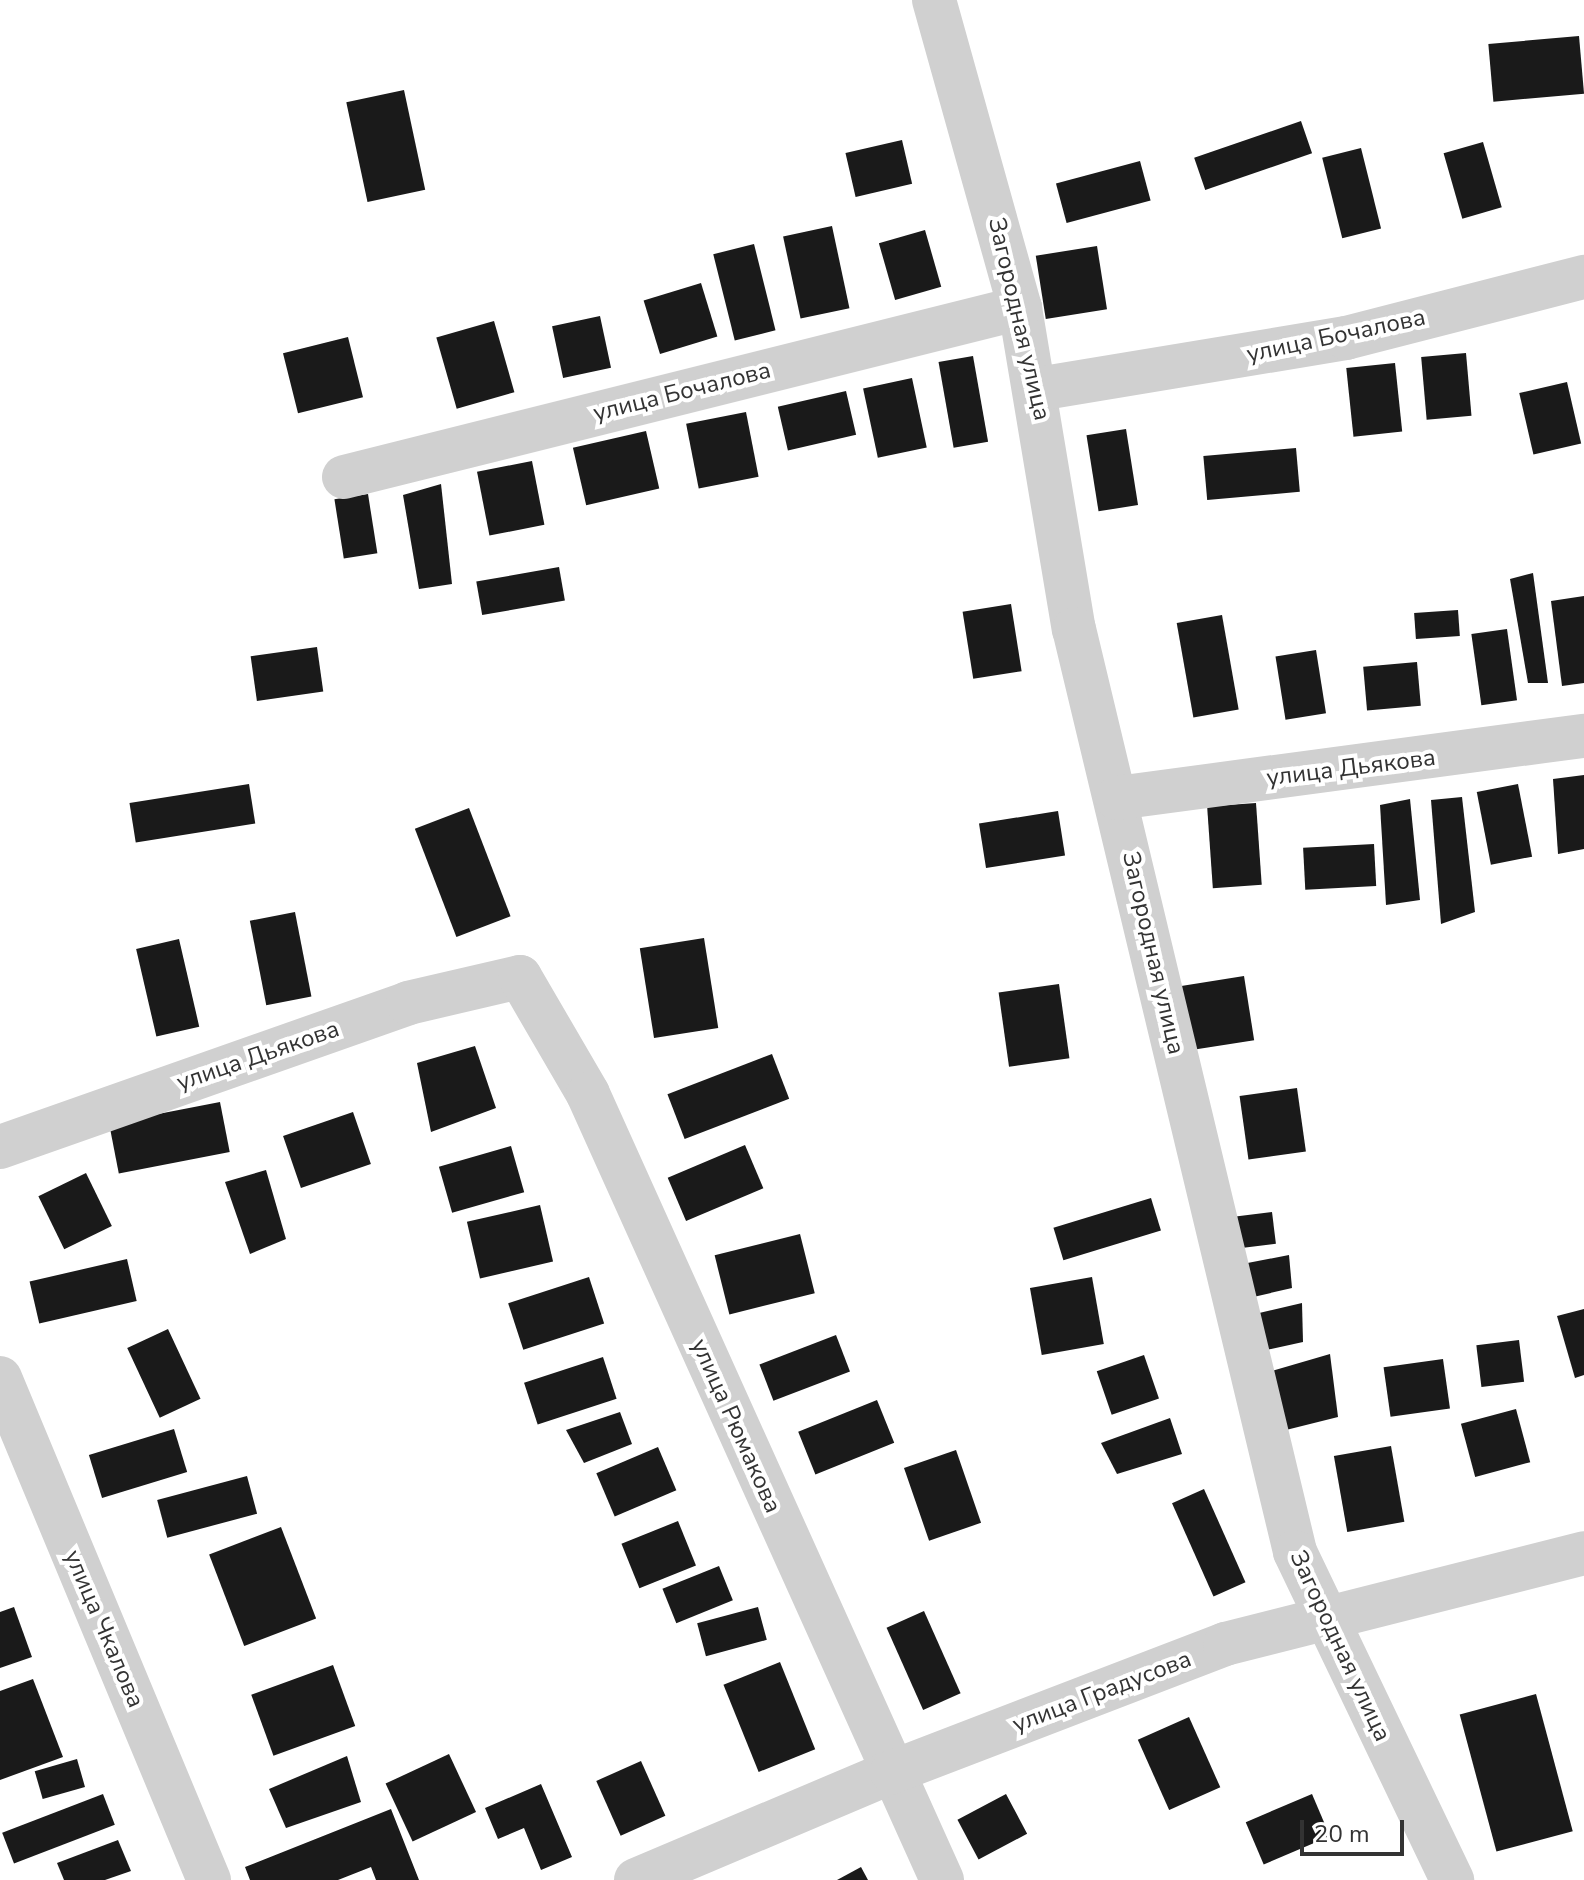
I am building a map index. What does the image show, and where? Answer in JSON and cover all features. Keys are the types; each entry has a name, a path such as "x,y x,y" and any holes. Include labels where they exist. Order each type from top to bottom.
{"street":[{"name":"Загородная улица","path":"934,0 1020,308 1038,389 1074,629 1117,798 1295,1552 1452,1880"},
{"name":"улица Бочалова","path":"1038,389 1346,338 1584,277"},
{"name":"улица Бочалова","path":"344,477 1020,308"},
{"name":"улица Дьякова","path":"1117,798 1584,736"},
{"name":"улица Дьякова","path":"0,1147 408,1003 520,977"},
{"name":"улица Рюмакова","path":"520,977 588,1094 942,1880"},
{"name":"улица Чкалова","path":"0,1378 209,1880"},
{"name":"улица Градусова","path":"636,1880 892,1772 1225,1644 1323,1616 1584,1553"}],"building":[{"path":"1579,36 1584,94 1493,102 1488,44"},
{"path":"404,90 425,190 367,202 346,102"},
{"path":"1301,121 1312,153 1205,190 1194,158"},
{"path":"902,140 912,184 856,197 845,153"},
{"path":"1483,142 1502,207 1462,219 1444,153"},
{"path":"1361,148 1381,229 1342,238 1322,158"},
{"path":"1140,161 1151,201 1067,223 1056,184"},
{"path":"832,226 849,308 801,319 783,236"},
{"path":"925,230 941,287 895,300 879,243"},
{"path":"754,244 776,330 735,341 713,254"},
{"path":"1097,246 1107,309 1046,319 1036,256"},
{"path":"701,283 717,337 660,354 644,301"},
{"path":"600,316 611,368 563,378 552,326"},
{"path":"494,321 514,392 457,409 436,338"},
{"path":"348,337 363,397 298,413 283,353"},
{"path":"1466,353 1471,416 1427,420 1421,357"},
{"path":"973,356 988,442 954,448 939,362"},
{"path":"1395,363 1402,432 1353,437 1346,368"},
{"path":"912,378 927,447 878,458 863,388"},
{"path":"1567,382 1581,443 1533,454 1519,393"},
{"path":"846,391 856,435 788,451 778,407"},
{"path":"746,412 759,477 699,488 686,424"},
{"path":"1126,429 1138,505 1099,511 1086,435"},
{"path":"646,431 659,488 586,505 573,448"},
{"path":"1296,448 1300,492 1207,500 1203,456"},
{"path":"532,461 544,525 489,535 477,472"},
{"path":"441,484 452,584 419,589 403,495"},
{"path":"368,494 377,553 344,559 334,499"},
{"path":"559,567 565,600 482,615 476,582"},
{"path":"1533,573 1548,683 1528,683 1510,579"},
{"path":"1584,596 1584,683 1562,686 1551,601"},
{"path":"1011,604 1022,671 973,679 963,612"},
{"path":"1458,610 1460,636 1416,639 1414,613"},
{"path":"1222,615 1239,710 1193,718 1177,623"},
{"path":"1507,629 1517,700 1481,705 1471,634"},
{"path":"317,647 323,692 257,701 251,656"},
{"path":"1316,650 1326,713 1286,720 1276,656"},
{"path":"1417,662 1421,706 1367,711 1363,667"},
{"path":"1584,775 1584,849 1558,854 1553,779"},
{"path":"249,784 255,824 136,842 129,803"},
{"path":"1518,784 1532,857 1491,865 1477,792"},
{"path":"1462,797 1475,912 1441,924 1431,800"},
{"path":"1410,799 1420,900 1386,905 1380,805"},
{"path":"1256,803 1262,885 1213,888 1207,806"},
{"path":"469,808 511,916 456,937 415,829"},
{"path":"1058,811 1065,855 986,868 979,824"},
{"path":"1374,844 1376,886 1305,890 1303,848"},
{"path":"295,912 311,996 266,1005 250,921"},
{"path":"704,938 718,1028 654,1038 640,948"},
{"path":"179,939 199,1027 156,1037 136,949"},
{"path":"1244,976 1254,1040 1182,1052 1172,987"},
{"path":"1059,984 1069,1058 1009,1067 999,992"},
{"path":"475,1046 496,1108 431,1132 417,1063"},
{"path":"772,1054 789,1099 685,1139 667,1094"},
{"path":"1297,1088 1306,1151 1248,1159 1240,1096"},
{"path":"220,1102 230,1152 119,1174 109,1124"},
{"path":"353,1112 371,1164 301,1188 283,1136"},
{"path":"745,1145 763,1188 686,1221 668,1178"},
{"path":"511,1146 524,1192 452,1213 439,1167"},
{"path":"266,1170 286,1239 250,1254 225,1182"},
{"path":"86,1173 112,1226 64,1249 38,1196"},
{"path":"1151,1198 1161,1231 1063,1260 1053,1228"},
{"path":"540,1205 553,1262 480,1278 467,1222"},
{"path":"1272,1212 1276,1244 1223,1250 1219,1218"},
{"path":"800,1234 815,1293 729,1314 715,1255"},
{"path":"1289,1255 1292,1288 1236,1301 1232,1266"},
{"path":"127,1259 137,1301 39,1323 30,1281"},
{"path":"589,1277 604,1324 523,1350 508,1303"},
{"path":"1092,1277 1104,1344 1042,1355 1030,1288"},
{"path":"1302,1303 1303,1342 1248,1354 1242,1317"},
{"path":"1584,1309 1584,1375 1575,1378 1557,1316"},
{"path":"168,1329 201,1399 160,1418 127,1348"},
{"path":"836,1335 850,1371 773,1401 759,1364"},
{"path":"1519,1340 1524,1382 1481,1387 1476,1345"},
{"path":"1330,1354 1338,1417 1278,1432 1268,1372"},
{"path":"1144,1355 1159,1398 1112,1415 1097,1371"},
{"path":"603,1357 617,1399 538,1424 524,1383"},
{"path":"1443,1359 1450,1409 1391,1417 1384,1367"},
{"path":"877,1400 894,1443 815,1474 798,1432"},
{"path":"1516,1409 1530,1462 1475,1477 1461,1424"},
{"path":"620,1412 632,1444 584,1463 566,1430"},
{"path":"1170,1418 1182,1454 1117,1474 1101,1443"},
{"path":"174,1429 187,1472 102,1498 89,1455"},
{"path":"1391,1446 1404,1522 1347,1532 1334,1456"},
{"path":"658,1447 676,1490 615,1516 596,1473"},
{"path":"956,1450 981,1523 929,1541 904,1468"},
{"path":"247,1476 257,1514 167,1538 157,1500"},
{"path":"1204,1489 1245,1582 1214,1596 1172,1503"},
{"path":"678,1521 696,1566 639,1588 621,1544"},
{"path":"281,1527 316,1618 244,1646 209,1555"},
{"path":"719,1566 733,1600 676,1623 662,1589"},
{"path":"14,1607 32,1657 0,1668 0,1612"},
{"path":"758,1607 767,1640 706,1656 697,1623"},
{"path":"924,1611 961,1693 923,1710 887,1628"},
{"path":"780,1662 815,1749 759,1772 723,1685"},
{"path":"333,1665 355,1726 273,1756 251,1695"},
{"path":"33,1679 63,1757 0,1780 0,1691"},
{"path":"1536,1694 1573,1831 1496,1852 1460,1714"},
{"path":"1189,1717 1220,1787 1169,1810 1138,1740"},
{"path":"449,1754 476,1812 413,1842 386,1784"},
{"path":"347,1756 361,1802 286,1828 269,1789"},
{"path":"77,1759 85,1787 43,1799 35,1771"},
{"path":"641,1761 665,1816 621,1836 596,1781"},
{"path":"541,1784 572,1857 541,1870 524,1828 498,1839 485,1808"},
{"path":"103,1794 115,1825 14,1864 2,1833"},
{"path":"1006,1794 1027,1834 979,1860 957,1820"},
{"path":"1312,1794 1330,1836 1264,1864 1246,1822"},
{"path":"391,1809 419,1880 376,1880 371,1867 338,1880 250,1880 245,1867"},
{"path":"118,1840 131,1871 105,1880 64,1880 57,1863"},
{"path":"861,1867 868,1880 837,1880"}]}
